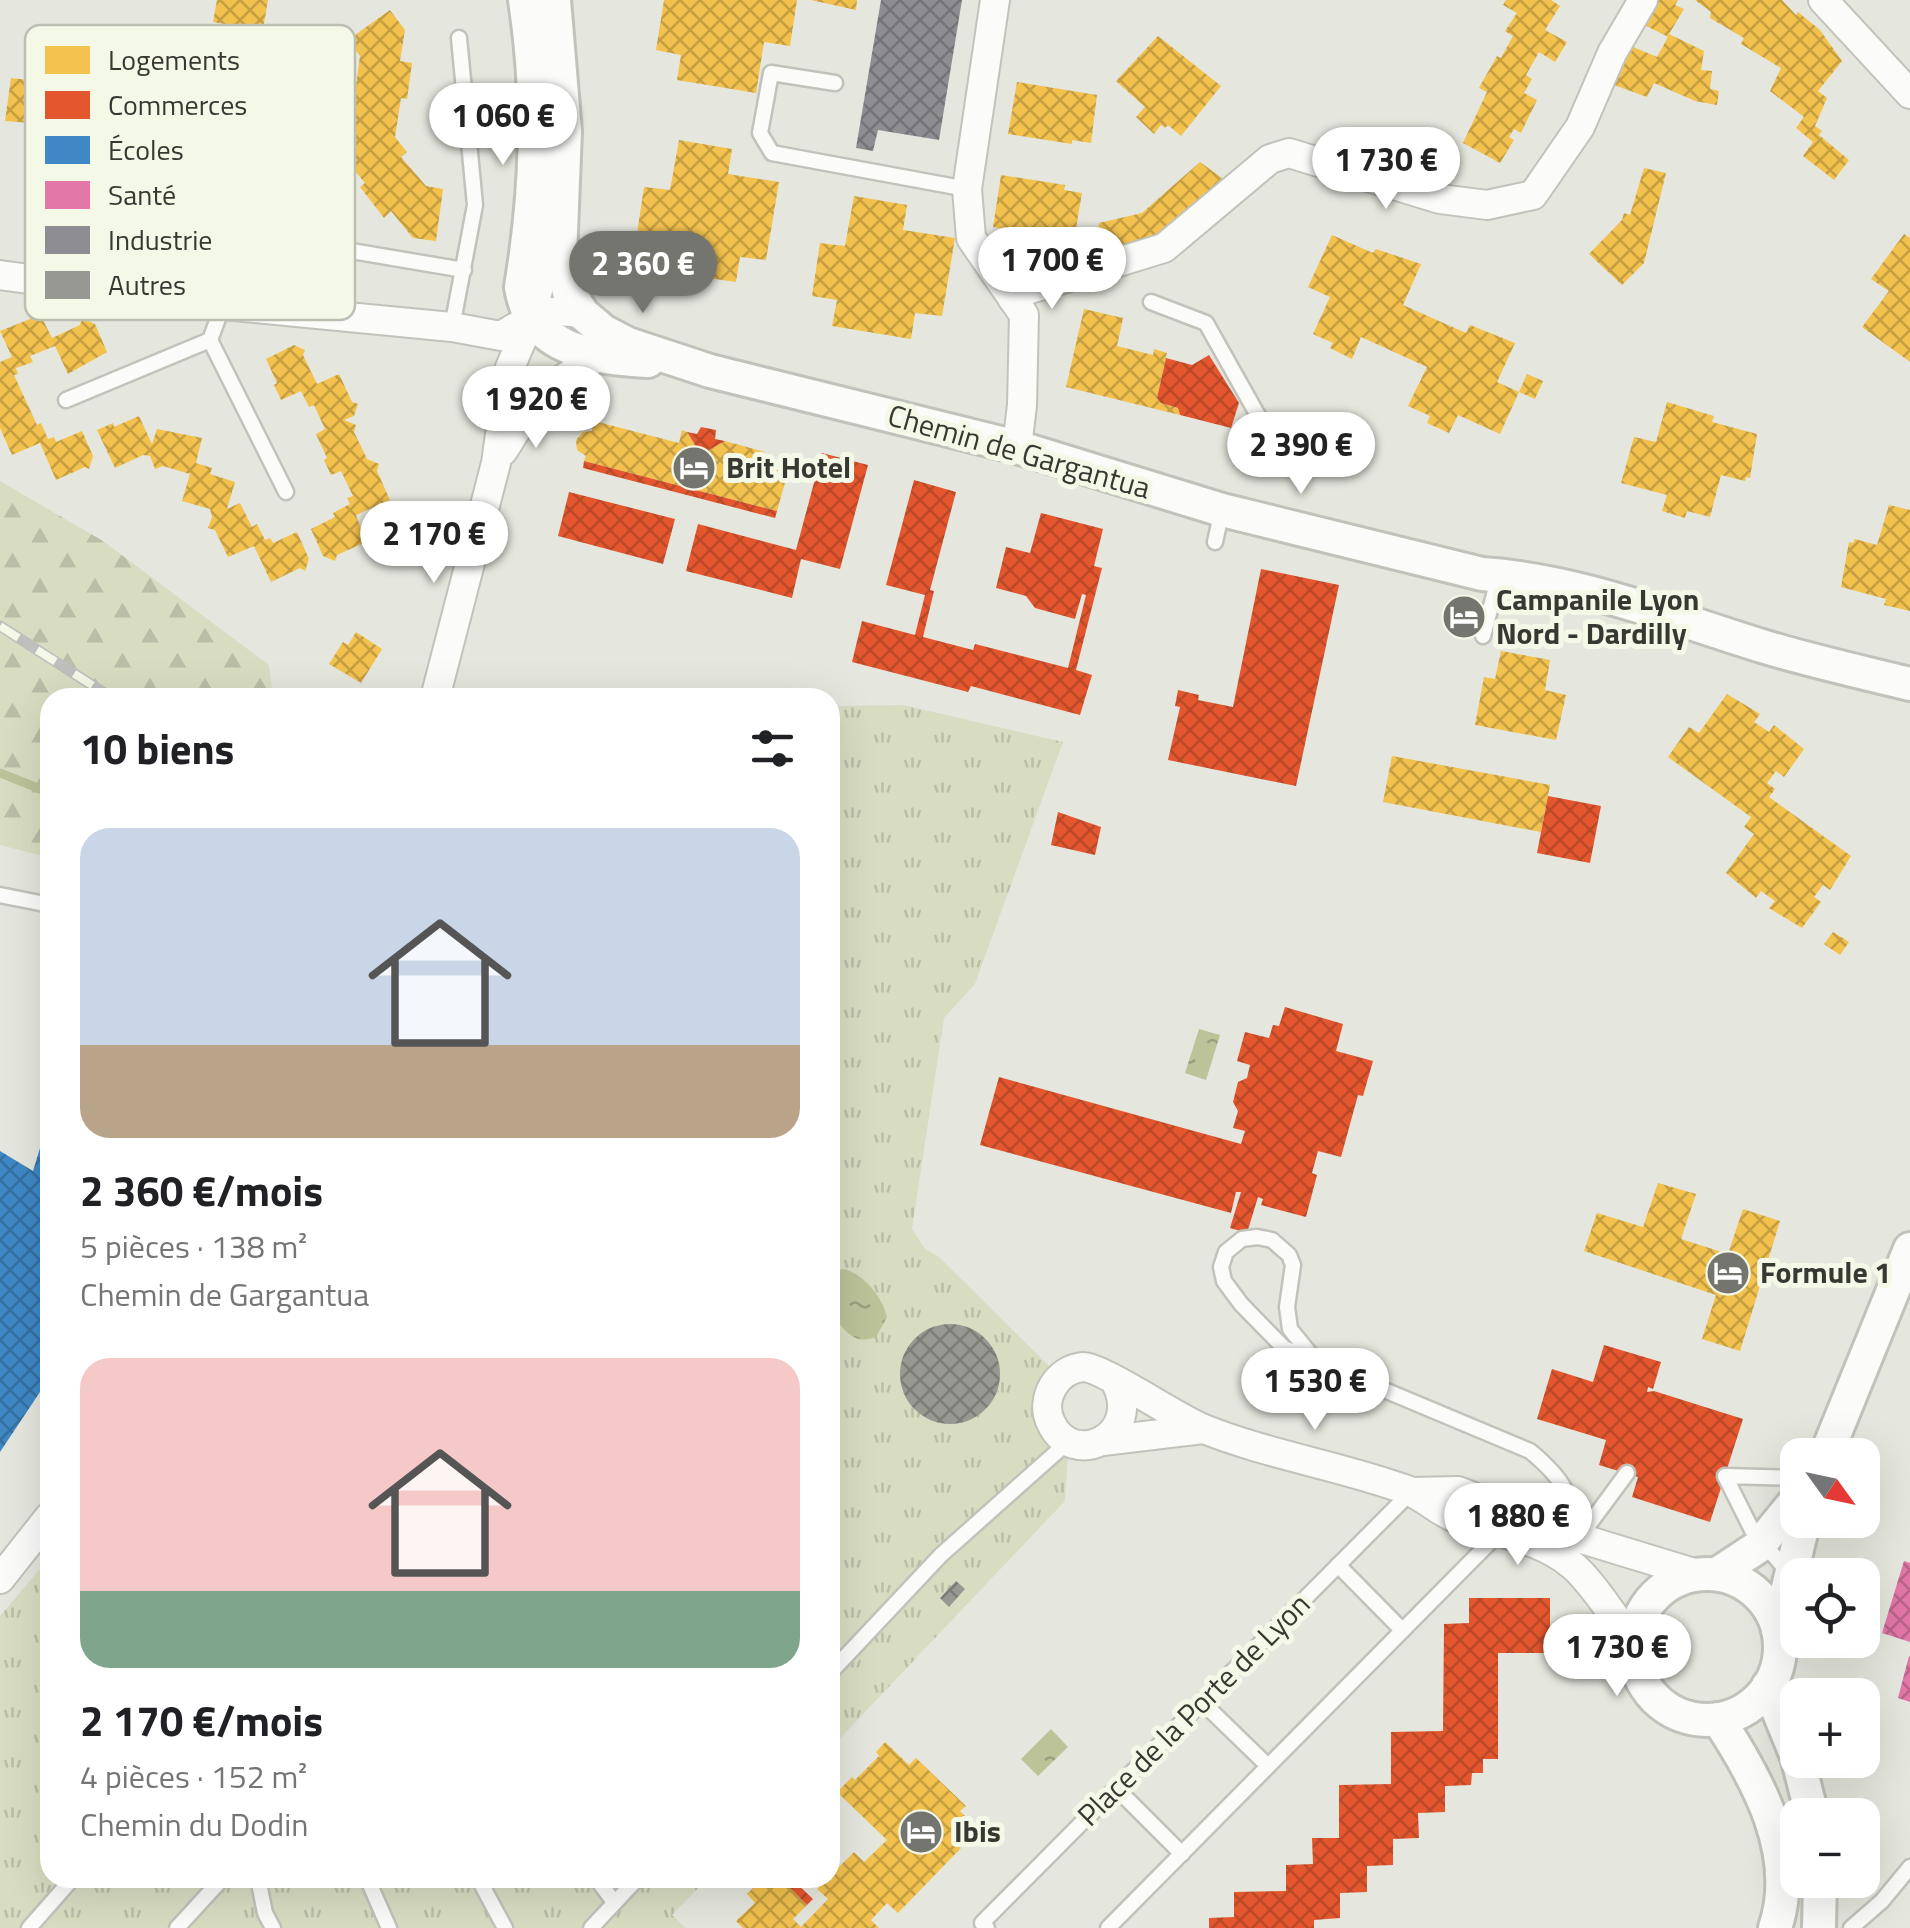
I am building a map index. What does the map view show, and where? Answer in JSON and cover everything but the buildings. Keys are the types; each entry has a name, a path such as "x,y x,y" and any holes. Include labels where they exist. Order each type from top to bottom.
{"street":[{"path":"524,0 535,65 532,213 521,287 530,318 552,340 584,355 678,361"},
{"path":"554,0 564,130 560,257 569,292 583,314"},
{"path":"995,0 968,189 971,238 1024,315 1022,405 1016,447"},
{"path":"1012,298 1164,248 1270,159 1289,153 1440,200 1487,206 1533,195 1580,127 1612,52 1643,0"},
{"path":"1823,0 1910,94"},
{"path":"438,688 496,464 509,370 540,282 550,203 563,158"},
{"path":"0,274 25,277"},
{"path":"355,318 501,336 530,318 554,310 583,314"},
{"name":"Chemin de Gargantua","path":"583,314 603,331 628,344 678,361 1016,447 1218,526 1499,575 1633,604 1767,648 1910,684"},
{"path":"496,464 539,394 599,356"},
{"path":"1831,1438 1910,1249"},
{"path":"1203,1429 1080,1445 1058,1434 1047,1412 1052,1387 1070,1370 1082,1368 1106,1374 1203,1429 1411,1492 1451,1516 1500,1532 1576,1552 1738,1580 1770,1610 1778,1630"},
{"path":"1103,1441 1121,1421 1122,1395 1116,1383"},
{"path":"1411,1492 1458,1491 1576,1552 1634,1642"},
{"path":"1780,1520 1761,1543 1707,1574 1673,1582 1653,1597 1640,1618 1634,1642 1638,1671 1658,1701 1676,1713 1696,1719 1718,1719 1737,1713 1754,1702 1776,1669 1780,1621"},
{"path":"0,1578 40,1528"},
{"path":"1768,1686 1780,1716"},
{"path":"1718,1719 1769,1809 1780,1860 1781,1912 1775,1928"},
{"path":"1819,1928 1820,1898"}],"lane":[{"path":"452,327 475,205 458,38"},
{"path":"835,83 772,73 760,134 772,153 968,189"},
{"path":"355,252 464,270"},
{"path":"1151,302 1206,323 1274,444 1269,463"},
{"path":"66,400 210,340 218,320"},
{"path":"210,340 286,492"},
{"path":"1483,636 1499,575"},
{"path":"0,895 40,903"},
{"path":"1316,1360 1290,1329 1287,1307 1293,1265 1289,1255 1272,1240 1242,1240 1226,1252 1221,1268 1224,1280 1241,1304 1284,1348 1530,1451 1556,1473 1568,1494 1576,1552"},
{"path":"840,1663 941,1555 1069,1442"},
{"path":"1576,1552 1627,1473"},
{"path":"1780,1478 1724,1476 1761,1543 1780,1564"},
{"name":"Place de la Porte de Lyon","path":"988,1928 982,1923 1411,1492"},
{"path":"1108,1928 1500,1532"},
{"path":"1338,1566 1402,1630"},
{"path":"1202,1702 1268,1766"},
{"path":"1116,1788 1182,1854"},
{"path":"1851,1928 1882,1902 1910,1867"},
{"path":"29,1928 65,1888"},
{"path":"177,1928 214,1888"},
{"path":"260,1888 273,1928"},
{"path":"371,1888 389,1928"},
{"path":"483,1888 505,1928"},
{"path":"604,1888 614,1902"},
{"path":"591,1928 628,1888"}],"green space":[{"path":"0,481 103,541 269,665 272,688 40,688 40,855 0,845"},
{"path":"903,705 1063,742 975,984 944,1018 912,1229 925,1249 938,1256 1060,1377 1047,1412 1069,1441 1065,1501 840,1738 840,706"},
{"path":"40,1569 40,1888 698,1888 672,1915 686,1928 0,1928 0,1616"}],"water":[{"path":"1199,1029 1220,1035 1206,1080 1185,1073"},
{"path":"840,1270 864,1280 881,1302 887,1317 876,1337 854,1337 840,1324"},
{"path":"1051,1729 1068,1747 1038,1776 1021,1759"}],"waterway":[{"path":"0,773 40,789"}],"railway":[{"path":"0,626 96,688"}],"place":[{"name":"Brit Hotel","path":"694,468"},
{"name":"Campanile Lyon Nord - Dardilly","path":"1464,617"},
{"name":"Formule 1","path":"1728,1273"},
{"name":"Ibis","path":"921,1832"}]}
